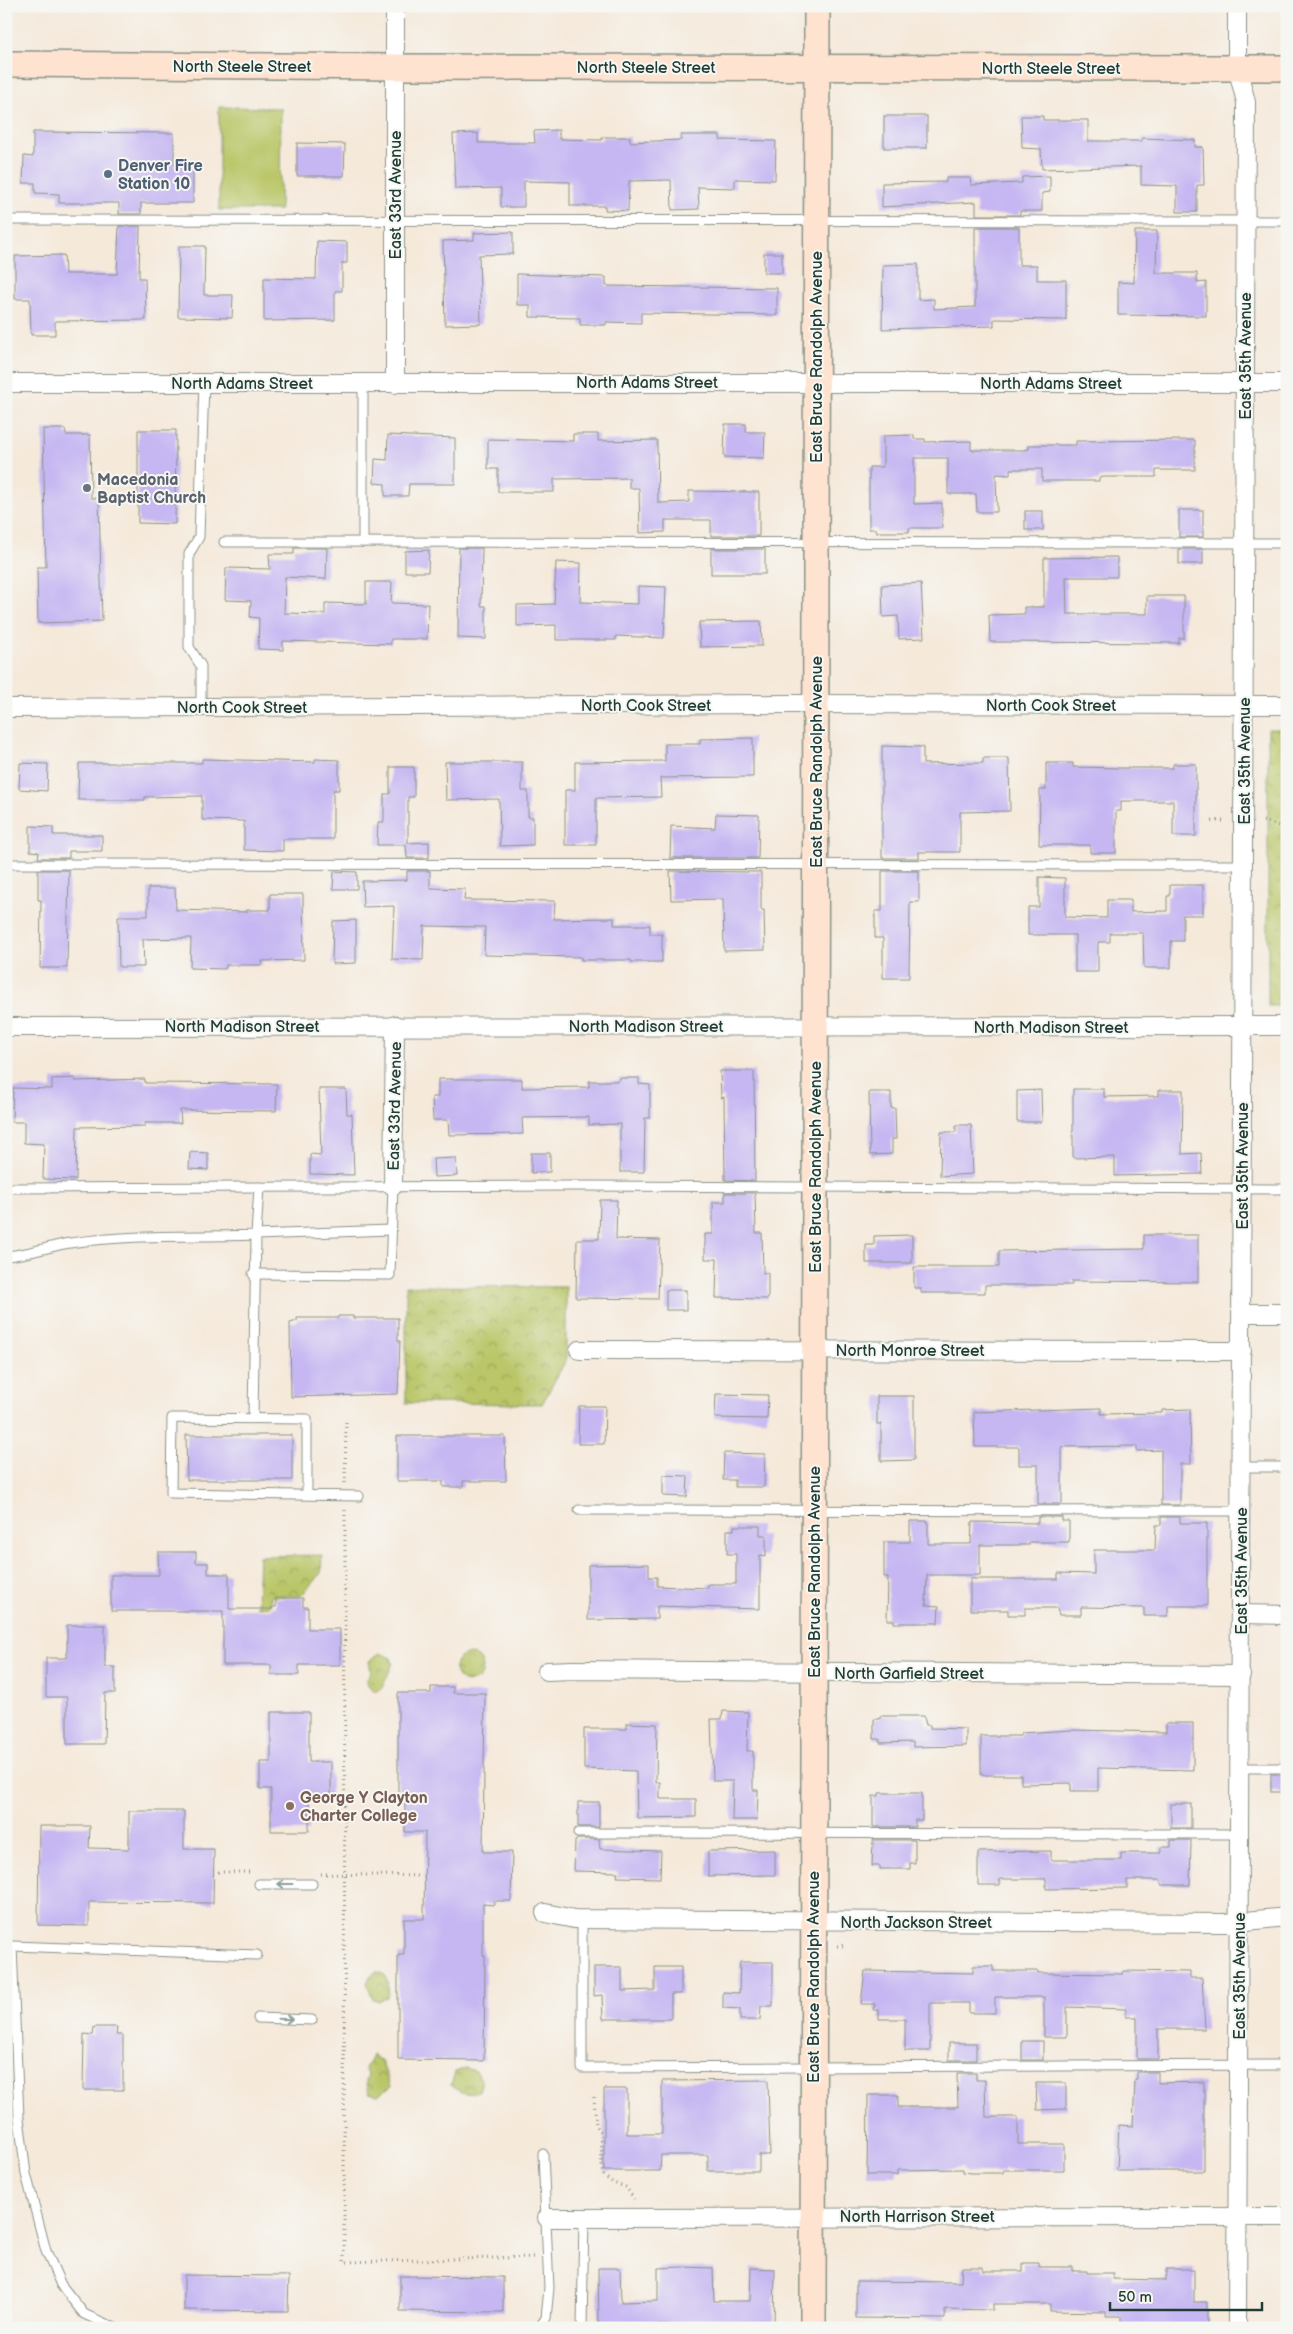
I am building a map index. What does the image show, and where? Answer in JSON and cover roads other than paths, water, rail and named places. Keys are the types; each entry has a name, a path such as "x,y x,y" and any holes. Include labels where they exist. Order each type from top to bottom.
{"street":[{"name":"East 33rd Avenue","path":"395,6 395,384"},
{"name":"East Bruce Randolph Avenue","path":"813,2328 817,6"},
{"name":"East 35th Avenue","path":"1237,2328 1239,2216 1246,221 1246,102 1238,67 1238,6"},
{"name":"North Steele Street","path":"6,64 395,67 1287,68"},
{"name":"North Adams Street","path":"6,383 1287,383"},
{"name":"North Cook Street","path":"6,708 816,704 1287,705"},
{"name":"East 33rd Avenue","path":"392,1186 395,1025"},
{"name":"North Madison Street","path":"6,1027 395,1025 815,1027 1287,1026"},
{"path":"1242,1313 1287,1313"},
{"name":"North Monroe Street","path":"579,1350 1242,1351"},
{"path":"1241,1614 1287,1615"},
{"name":"North Garfield Street","path":"548,1672 573,1670 1240,1675"},
{"name":"North Jackson Street","path":"545,1913 582,1919 814,1922 1240,1923 1260,1918 1287,1917"},
{"name":"North Harrison Street","path":"547,2218 812,2216 1287,2217"}],"lane":[{"path":"6,220 1287,221"},
{"path":"201,707 201,666 189,647 189,554 199,537 204,383"},
{"path":"363,384 363,542"},
{"path":"224,542 816,541 1287,543"},
{"path":"6,864 1244,865"},
{"path":"253,1274 390,1275 392,1186"},
{"path":"6,1188 392,1186 1287,1188"},
{"path":"253,1418 253,1274 259,1187"},
{"path":"6,1256 20,1255 70,1243 104,1240 390,1230"},
{"path":"307,1495 307,1419 172,1418 171,1493 359,1496"},
{"path":"1241,1467 1287,1467"},
{"path":"579,1510 814,1512 1241,1511"},
{"path":"1240,1768 1287,1768"},
{"path":"578,1833 1240,1834"},
{"path":"259,1884 312,1884"},
{"path":"582,1919 582,2068 813,2069 1287,2065"},
{"path":"115,2328 84,2314 61,2286 46,2251 26,2174 19,2118 12,1946 257,1955"},
{"path":"258,2018 312,2020"},
{"path":"539,2328 546,2318 549,2288 543,2154"},
{"path":"582,2328 584,2218"}],"place":[{"name":"Denver Fire Station 10","path":"108,174"},
{"name":"Macedonia Baptist Church","path":"87,488"},
{"name":"George Y Clayton Charter College","path":"290,1806"}]}
